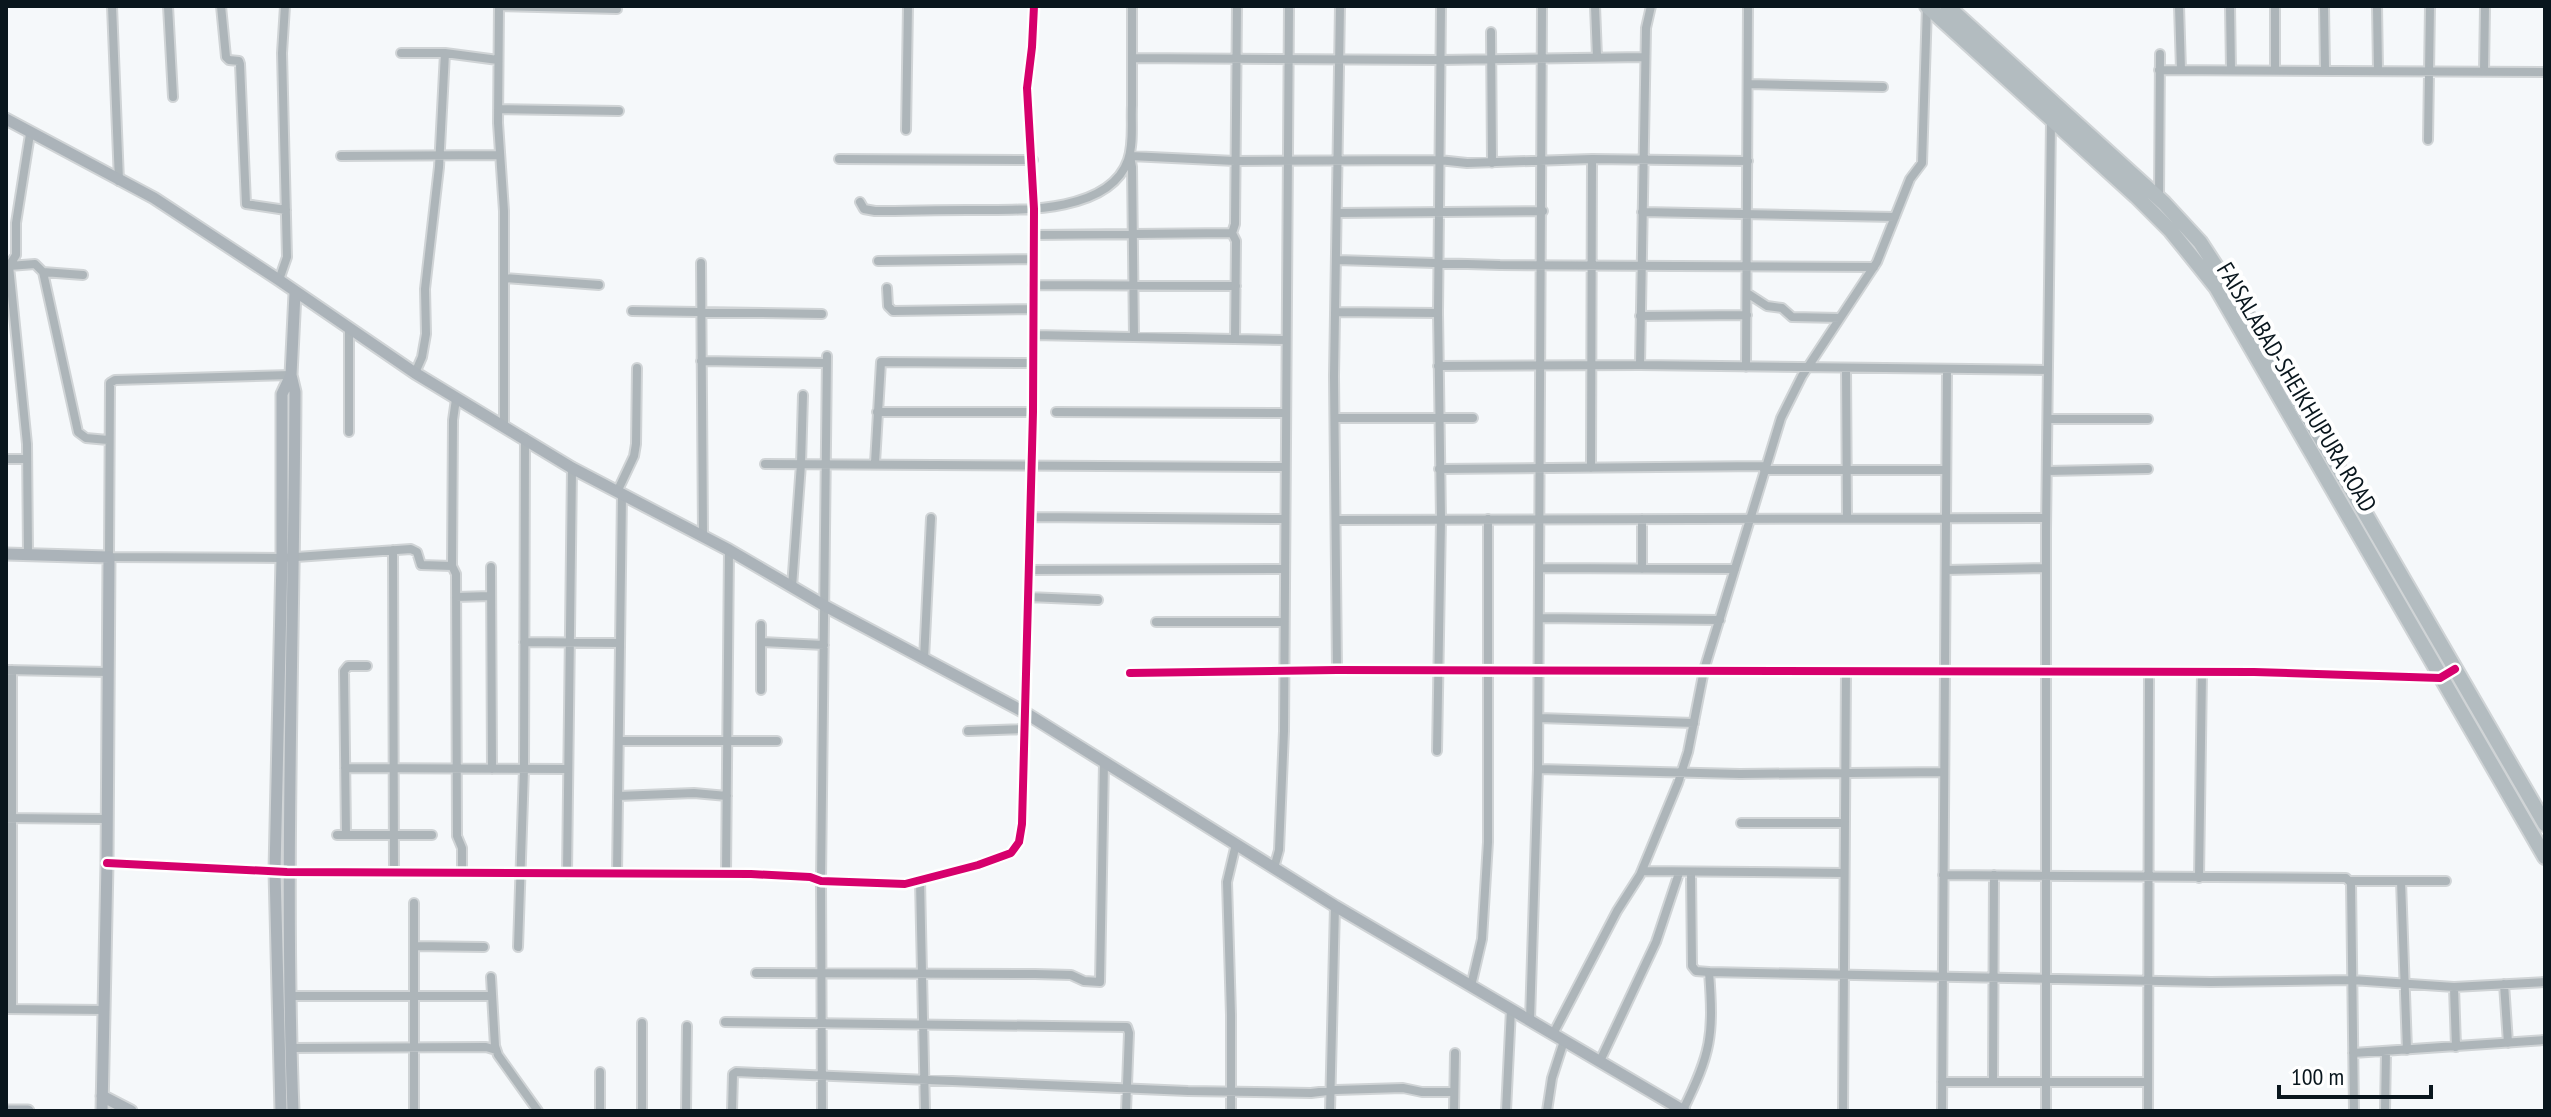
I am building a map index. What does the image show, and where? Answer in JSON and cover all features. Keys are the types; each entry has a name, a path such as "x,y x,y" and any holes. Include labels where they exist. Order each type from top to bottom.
{"highway":[{"name":"FAISALABAD-SHEIKHUPURA ROAD","path":"1927,6 2171,231 2216,287 2545,857"},
{"name":"FAISALABAD-SHEIKHUPURA ROAD","path":"1947,6 2159,199 2200,242 2344,476 2543,816"}],"main road":[{"path":"6,119 154,198 415,373 572,468 729,550 825,606 1024,712 1335,906 1683,1110"},
{"path":"281,1111 281,872 288,557 282,394 291,375 295,293"},
{"path":"6,554 109,557 102,1111"},
{"path":"281,872 293,1111"},
{"path":"102,1096 131,1111"},
{"path":"6,1111 28,1111"}],"street":[{"path":"112,6 119,181"},
{"path":"168,6 173,97"},
{"path":"221,6 226,57 240,64 246,204 286,210"},
{"path":"279,280 286,262 282,53 285,6"},
{"path":"504,426 504,211 499,155 499,6 617,9"},
{"path":"906,130 908,6"},
{"path":"107,863 281,872 785,875 821,881 905,884 1003,857 1015,849 1022,824 1031,517 1034,209 1027,88 1034,6"},
{"path":"1132,6 1130,156 1134,337"},
{"path":"1235,339 1236,241 1232,233 1235,224 1237,6"},
{"path":"1274,868 1279,850 1284,622 1289,6"},
{"path":"1337,670 1335,418 1340,6"},
{"path":"1437,751 1441,519 1438,313 1441,6"},
{"path":"1530,1020 1540,671 1542,6"},
{"path":"1595,6 1597,57"},
{"path":"1640,365 1645,57 1651,6"},
{"path":"1746,367 1748,6"},
{"path":"1553,1034 1617,911 1642,871 1682,772 1704,670 1785,408 1874,267 1923,154 1927,6"},
{"path":"2179,6 2181,70"},
{"path":"2230,6 2231,70"},
{"path":"2275,6 2275,70"},
{"path":"2324,6 2325,70"},
{"path":"2377,6 2378,70"},
{"path":"2428,140 2430,6"},
{"path":"2484,71 2485,6"},
{"path":"1491,32 1492,163"},
{"path":"401,53 445,53 498,60"},
{"path":"415,373 426,334 425,289 440,155 445,53"},
{"path":"2159,199 2160,54"},
{"path":"1132,58 1440,60 1645,57"},
{"path":"2159,70 2545,72"},
{"path":"1748,84 1883,87"},
{"path":"498,109 619,111"},
{"path":"2046,1111 2046,518 2051,120"},
{"path":"28,553 26,459 7,266 16,255 16,223 30,134"},
{"path":"341,156 499,155"},
{"path":"1130,156 1235,161 1439,160 1451,163 1592,159 1748,161"},
{"path":"860,202 869,211 1034,209 1062,205 1095,193 1115,181 1130,156"},
{"path":"839,159 1033,160"},
{"path":"1591,468 1592,159"},
{"path":"1338,213 1543,211"},
{"path":"1642,212 1895,217"},
{"path":"1034,235 1232,233"},
{"path":"878,261 1033,259"},
{"path":"1337,260 1874,267"},
{"path":"701,263 703,536"},
{"path":"7,266 35,264 43,272 78,432 86,438 108,440"},
{"path":"43,272 83,275"},
{"path":"504,278 599,285"},
{"path":"1033,285 1236,286"},
{"path":"887,288 888,306 893,311 1033,309"},
{"path":"1747,293 1767,306 1782,308 1792,317 1840,318"},
{"path":"632,311 822,314"},
{"path":"1336,312 1438,313"},
{"path":"1640,316 1747,315"},
{"path":"349,329 349,432"},
{"path":"1033,335 1285,340"},
{"path":"701,361 827,359 821,881 822,1111"},
{"path":"875,463 880,367 883,362 1033,363"},
{"path":"1438,366 2048,370"},
{"path":"617,874 620,493 636,444 637,368"},
{"path":"1846,368 1847,518"},
{"path":"1942,1111 1947,369"},
{"path":"291,375 112,381 108,390 109,557 288,557 415,550 421,565 452,566"},
{"path":"792,587 803,395"},
{"path":"456,399 453,420 452,566 456,574 457,836 462,848 462,873"},
{"path":"877,412 1033,412"},
{"path":"1056,412 1285,413"},
{"path":"1335,418 1473,418"},
{"path":"2048,419 2148,419"},
{"path":"518,947 524,769 525,438"},
{"path":"6,459 26,459"},
{"path":"765,464 1285,467"},
{"path":"567,874 572,468"},
{"path":"1439,469 1945,470"},
{"path":"2047,471 2148,469"},
{"path":"1031,517 1285,519"},
{"path":"924,659 931,518"},
{"path":"1337,520 2046,518"},
{"path":"1471,986 1482,939 1488,842 1488,519"},
{"path":"1642,519 1642,569"},
{"path":"393,550 394,872"},
{"path":"726,874 729,550"},
{"path":"491,567 492,769"},
{"path":"1541,568 1735,569"},
{"path":"1946,570 2046,568"},
{"path":"1029,570 1284,569"},
{"path":"456,597 491,596"},
{"path":"1028,597 1098,600"},
{"path":"1540,618 1720,620"},
{"path":"1156,622 1284,622"},
{"path":"761,625 761,690"},
{"path":"524,642 620,643"},
{"path":"761,642 824,645"},
{"path":"367,666 344,669 345,768 341,835 432,835"},
{"path":"1130,673 1704,670 2202,673 2440,678 2455,669"},
{"path":"104,1010 9,1009 9,670 108,672"},
{"path":"1843,1111 1846,672"},
{"path":"2148,1111 2149,673"},
{"path":"2199,878 2202,673"},
{"path":"1539,718 1694,723"},
{"path":"968,731 1024,729"},
{"path":"619,741 777,741"},
{"path":"756,973 1071,975 1084,981 1100,982 1104,762"},
{"path":"345,768 568,769"},
{"path":"1538,769 1944,772"},
{"path":"618,796 694,793 727,796"},
{"path":"9,818 105,819"},
{"path":"1741,823 1845,823"},
{"path":"1231,1111 1227,882 1236,844"},
{"path":"1642,871 1844,873"},
{"path":"1600,1061 1656,942 1679,873"},
{"path":"1691,873 1692,966 1697,971 1844,977 2352,980 2454,987 2545,982"},
{"path":"1943,875 2345,877 2350,881 2446,881"},
{"path":"1993,1082 1994,875"},
{"path":"920,881 925,1111"},
{"path":"2350,881 2354,1111"},
{"path":"2401,881 2407,1050"},
{"path":"414,903 414,1111"},
{"path":"1330,1111 1335,906"},
{"path":"414,946 484,947"},
{"path":"1683,1110 1709,1050 1712,1012 1709,972"},
{"path":"491,977 496,1050 538,1111"},
{"path":"2504,984 2508,1043"},
{"path":"2454,987 2456,1047"},
{"path":"289,996 492,996"},
{"path":"1506,1111 1511,1009"},
{"path":"725,1022 1127,1027 1126,1111"},
{"path":"642,1023 642,1111"},
{"path":"686,1111 687,1026"},
{"path":"2353,1053 2545,1040"},
{"path":"1547,1111 1552,1078 1564,1041"},
{"path":"291,1048 413,1046 486,1047 496,1050"},
{"path":"2385,1111 2386,1051"},
{"path":"1454,1111 1455,1053"},
{"path":"600,1072 600,1111"},
{"path":"732,1111 733,1074 736,1072 1231,1091 1311,1093 1403,1088 1422,1092 1454,1092"},
{"path":"1942,1082 2148,1082"}],"cycle path":[{"path":"107,863 287,872 751,874 810,877 821,881 905,884 1011,853 1019,842 1022,824 1033,412 1034,209 1027,88 1034,6"},
{"path":"1130,673 1337,670 2254,672 2440,678 2455,669"}]}
